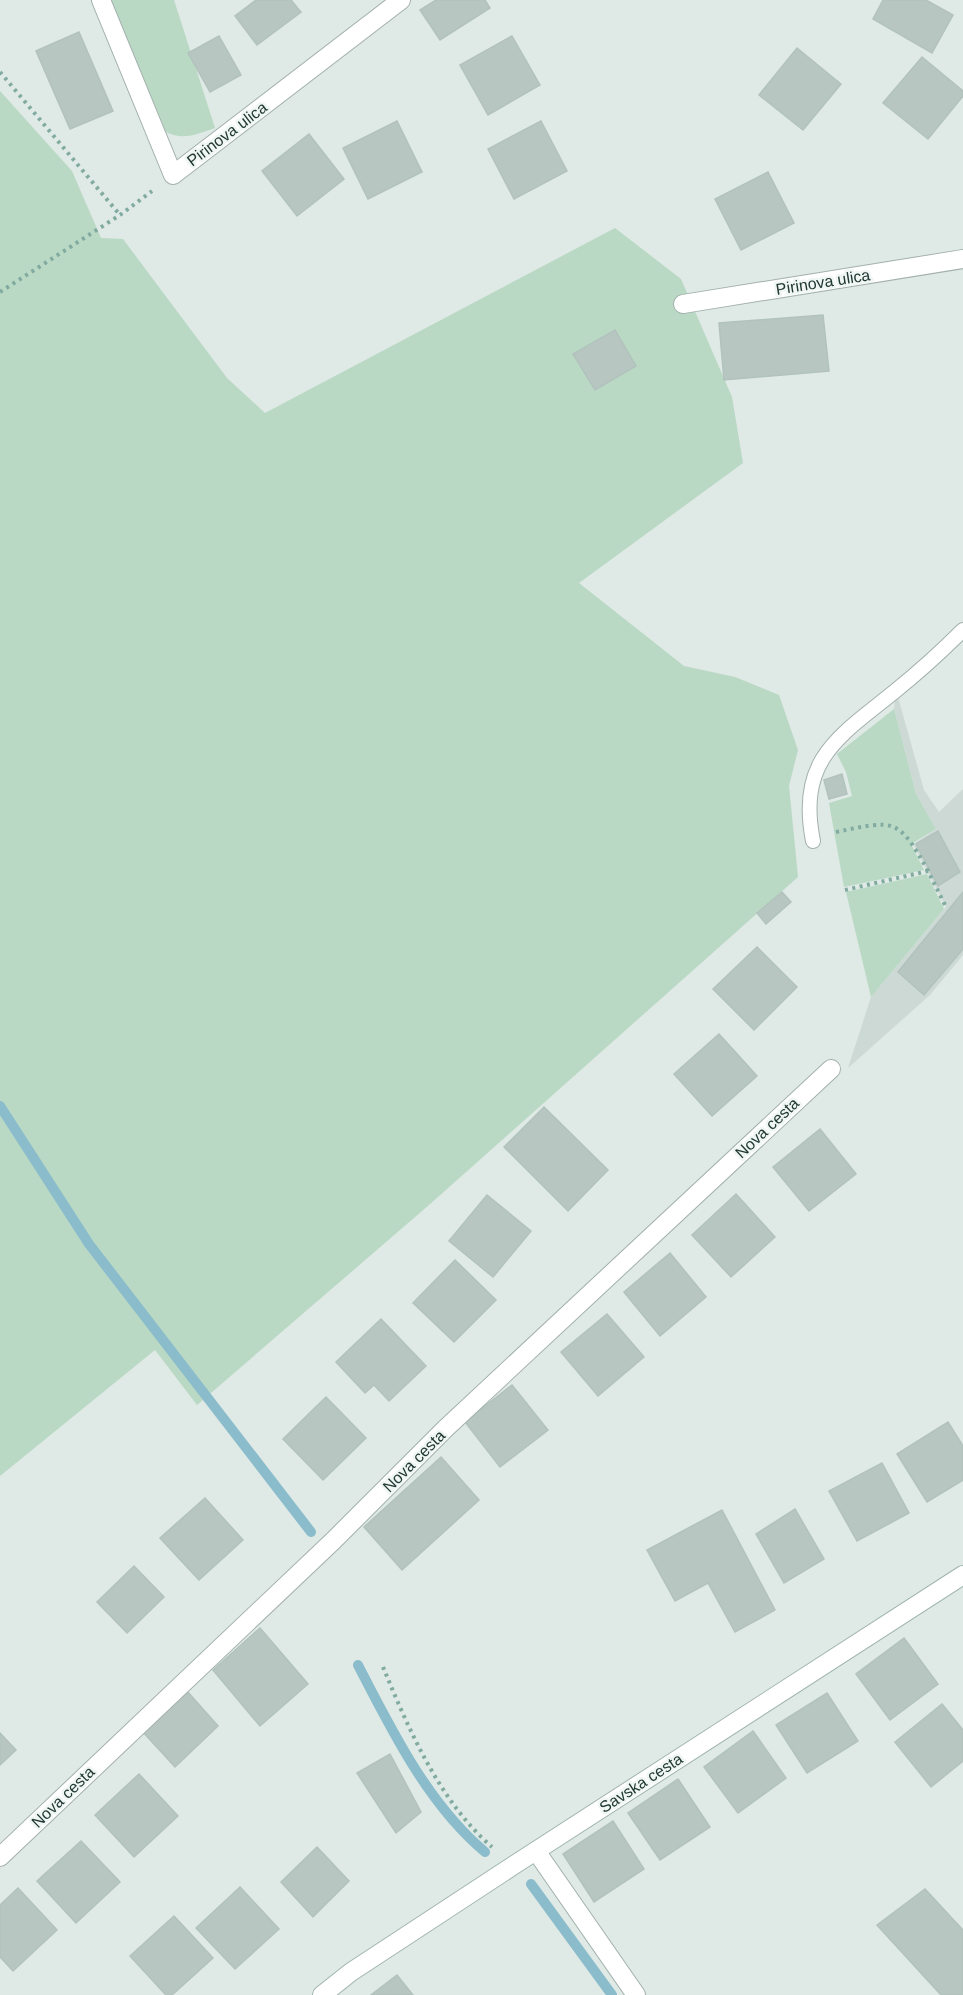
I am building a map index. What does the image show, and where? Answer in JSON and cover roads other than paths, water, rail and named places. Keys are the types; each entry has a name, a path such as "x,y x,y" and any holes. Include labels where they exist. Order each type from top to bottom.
{"street":[{"name":"Pirinova ulica","path":"101,0 173,175 400,0"},
{"name":"Pirinova ulica","path":"684,304 963,259"},
{"name":"Nova cesta","path":"0,1857 334,1540 446,1428 831,1069"},
{"name":"Savska cesta","path":"322,1995 351,1972 514,1865 963,1575"},
{"path":"536,1851 636,1995"}],"lane":[{"path":"813,841 807,812 811,784 825,753 843,733 932,662 963,630"}],"waterway":[{"path":"0,1106 89,1244 311,1532"},
{"path":"358,1665 398,1741 429,1789 446,1812 485,1852"},
{"path":"531,1884 612,1995"}]}
